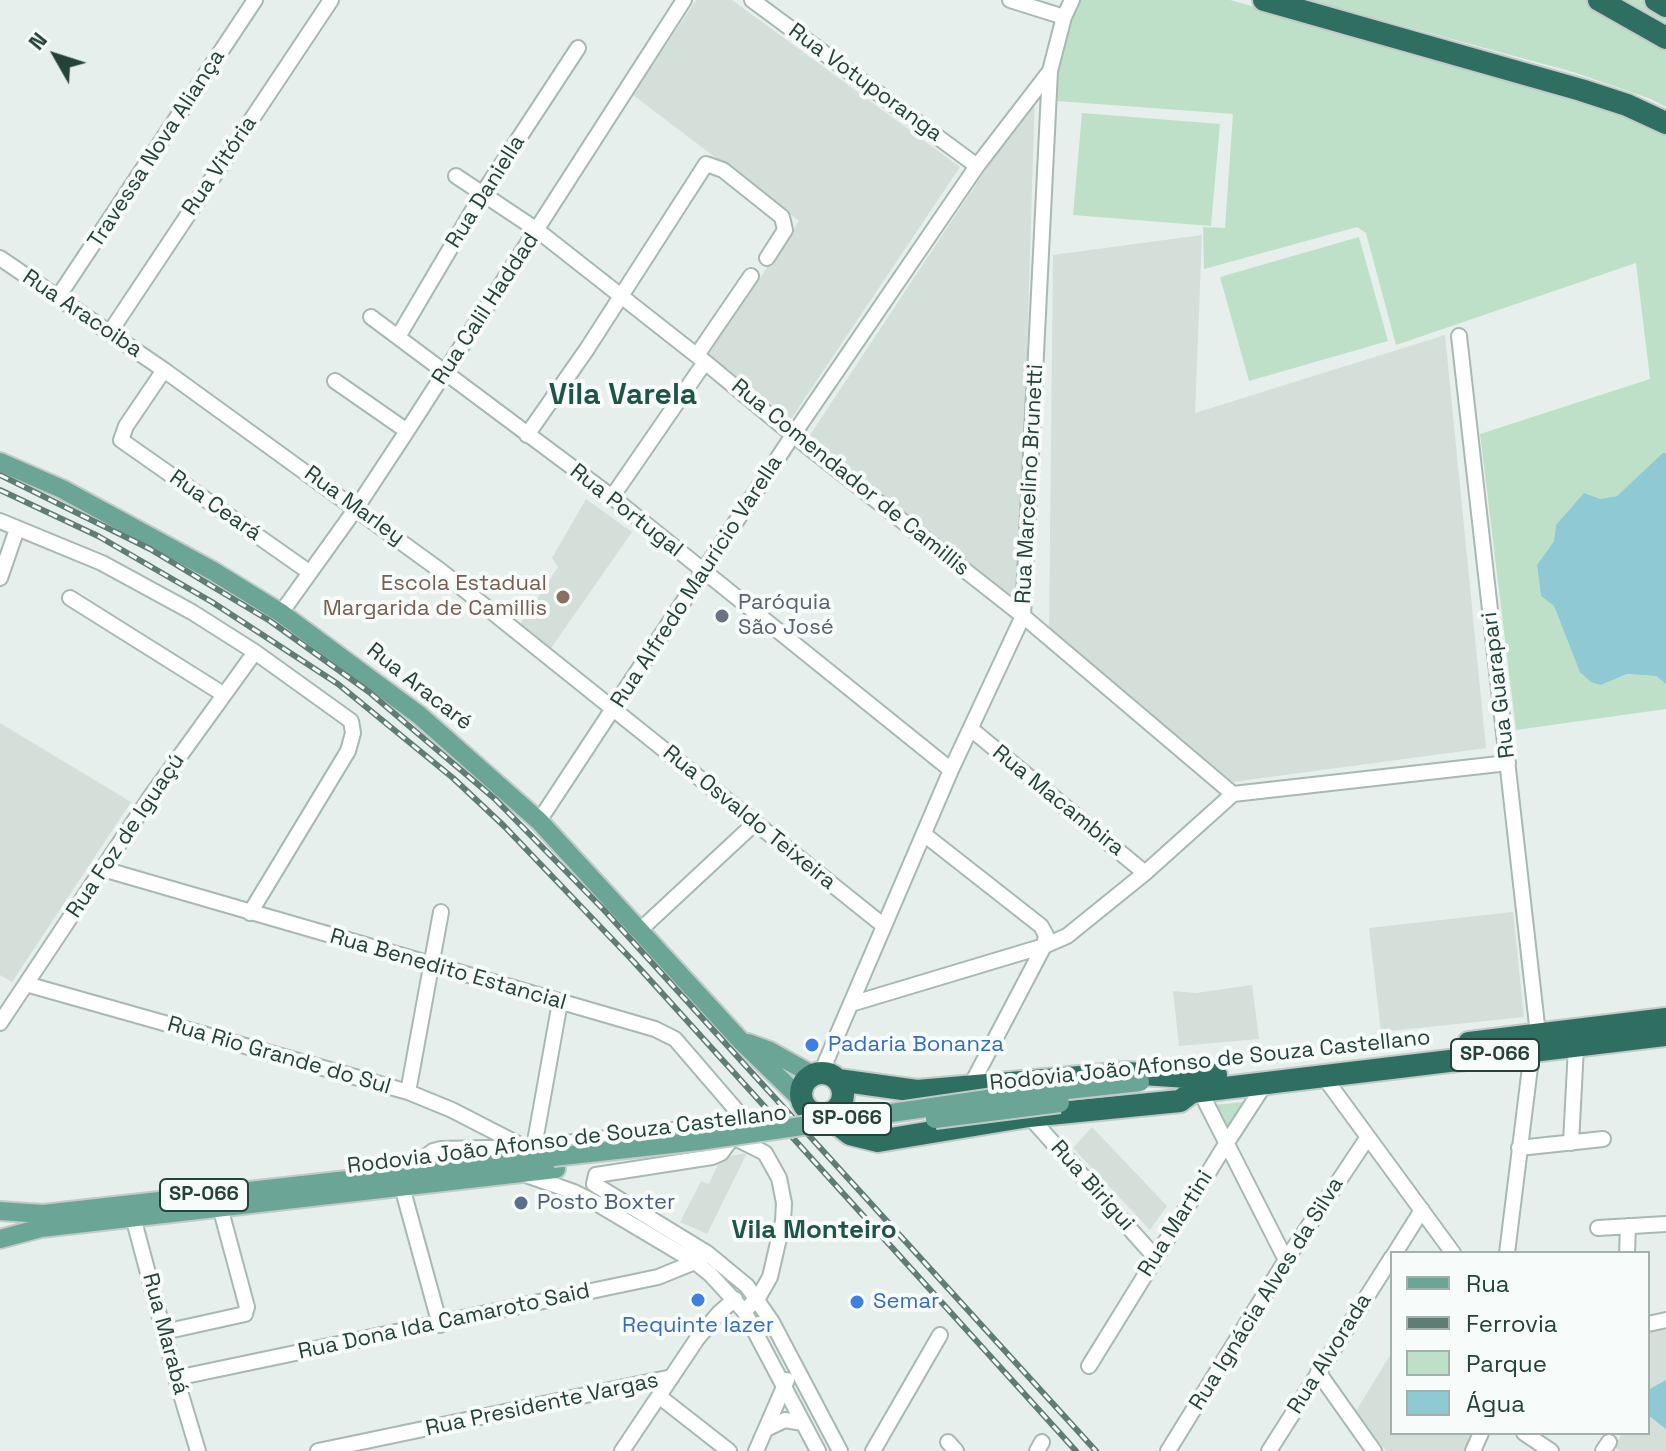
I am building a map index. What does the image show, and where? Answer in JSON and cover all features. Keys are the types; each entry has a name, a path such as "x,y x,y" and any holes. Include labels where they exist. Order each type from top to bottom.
{"highway":[{"path":"1264,0 1581,90 1627,105 1666,123"},
{"path":"1599,0 1666,38"},
{"path":"1656,0 1666,6"},
{"name":"Rodovia João Afonso de Souza Castellano","path":"1193,1087 1265,1084 1324,1077 1666,1019"},
{"name":"Rodovia João Afonso de Souza Castellano","path":"1193,1087 1535,1043 1576,1047 1666,1035"},
{"path":"1127,1073 1193,1087 1180,1101 1029,1116 878,1141 850,1134 826,1115 811,1112 802,1100 802,1088 824,1076 917,1091 1127,1073"},
{"path":"824,1076 842,1087 842,1101 838,1108 826,1115"}],"main road":[{"name":"Rua Aracaré","path":"0,462 62,489 213,571 281,613 419,715 539,821 740,1040 802,1100"},
{"name":"Rua Aracaré","path":"740,1040 824,1076"},
{"name":"Rodovia João Afonso de Souza Castellano","path":"0,1211 43,1214 405,1179 994,1111 1138,1088 1193,1087"},
{"name":"Rodovia João Afonso de Souza Castellano","path":"0,1239 41,1228 220,1207 405,1179 522,1174 554,1163"}],"street":[{"name":"Travessa Nova Aliança","path":"58,297 255,0"},
{"name":"Rua Vitória","path":"110,332 331,0"},
{"name":"Rua Calil Haddad","path":"281,613 407,431 684,0"},
{"name":"Rua Votuporanga","path":"752,0 977,166"},
{"path":"1010,0 1064,17"},
{"name":"Rua Marcelino Brunetti","path":"824,1076 851,1004 951,770 1023,616 1050,71 1064,17 1072,0"},
{"name":"Rua Daniella","path":"398,337 483,193 578,48"},
{"name":"Rua Alfredo Maurício Varella","path":"539,821 793,435 977,166 1050,71"},
{"path":"527,435 587,349 706,164 715,166 780,215 785,230 767,258"},
{"name":"Rua Comendador de Camillis","path":"456,176 537,230 701,358 793,435 1023,616 1233,794"},
{"name":"Rua Aracoiba","path":"0,258 164,370"},
{"path":"612,497 751,276"},
{"name":"Rua Portugal","path":"371,317 612,497 951,770"},
{"name":"Rua Guarapari","path":"1459,336 1508,763 1535,1043 1507,1251"},
{"name":"Rua Ceará","path":"164,370 126,426 121,440 309,572"},
{"name":"Rua Marley","path":"164,370 357,507 486,605 614,709"},
{"path":"335,381 407,431"},
{"path":"0,521 138,581 255,652 351,721 353,733 348,751 250,913"},
{"path":"0,578 17,529"},
{"path":"70,598 223,694"},
{"name":"Rua Foz de Iguaçú","path":"1,1020 223,694 255,652"},
{"name":"Rua Osvaldo Teixeira","path":"614,709 884,926"},
{"name":"Rua Macambira","path":"971,729 1145,873"},
{"path":"851,1004 1044,946 1067,936 1145,873 1233,794 1508,763"},
{"path":"639,931 754,824"},
{"path":"925,835 1041,926 1046,935 1044,946 970,1087"},
{"name":"Rua Benedito Estancial","path":"103,869 655,1029 675,1039 737,1111 733,1137"},
{"path":"408,1092 441,912"},
{"name":"Rua Rio Grande do Sul","path":"26,984 408,1092 529,1147"},
{"path":"529,1147 560,1002"},
{"path":"1571,1143 1576,1047"},
{"path":"1324,1077 1452,1251"},
{"name":"Rua Martini","path":"1089,1366 1265,1084"},
{"path":"1193,1087 1286,1260"},
{"name":"Rua Birigui","path":"1029,1116 1155,1257"},
{"path":"440,1325 405,1179 433,1151 529,1147 673,1130 716,1130 765,1153 779,1178 784,1203 770,1277 758,1298 709,1323 622,1451"},
{"path":"733,1137 721,1153 712,1157 596,1175 594,1184 701,1257 739,1305 818,1451"},
{"name":"Rua Ignácia Alves da Silva","path":"1168,1451 1286,1260 1368,1137"},
{"path":"1519,1148 1603,1139"},
{"path":"522,1174 585,1198 737,1276 758,1298 840,1451"},
{"path":"164,1332 242,1316 247,1307 220,1207"},
{"name":"Rua Alvorada","path":"1396,1251 1422,1210"},
{"name":"Rua Marabá","path":"133,1217 198,1451"},
{"path":"1598,1228 1666,1224"},
{"path":"1627,1251 1628,1226"},
{"name":"Rua Dona Ida Camaroto Said","path":"176,1378 658,1277 701,1257"},
{"name":"Rua Alvorada","path":"1269,1451 1390,1260"},
{"path":"873,1451 940,1335"},
{"path":"756,1451 793,1361"},
{"path":"1318,1372 1374,1451"},
{"name":"Rua Presidente Vargas","path":"318,1451 392,1444 672,1377"},
{"path":"660,1397 729,1451"},
{"path":"766,1429 785,1420 803,1423"},
{"path":"1527,1435 1551,1451"}],"shaded area":[{"path":"696,0 732,0 960,167 791,419 708,354 799,221 633,95"},
{"path":"1035,95 1019,607 810,435"},
{"path":"1202,235 1195,413 1445,335 1486,748 1233,782 1049,631 1053,255"},
{"name":"Escola Estadual Margarida de Camillis","path":"586,499 632,532 549,651 519,626 558,567 552,558"},
{"path":"0,723 131,802 12,982 0,975"},
{"path":"1513,912 1524,1017 1381,1032 1369,928"},
{"path":"1252,985 1259,1039 1179,1046 1173,991 1196,993"},
{"path":"1092,1127 1167,1206 1150,1230 1073,1148"},
{"path":"747,1153 707,1234 680,1222 701,1181 709,1184 721,1158"},
{"path":"1666,1327 1666,1451 1621,1451 1613,1447 1620,1435 1650,1435 1650,1330"},
{"path":"1390,1355 1390,1435 1473,1435 1465,1451 1386,1451 1356,1411"}],"green space":[{"path":"1080,0 1230,0 1551,88 1608,107 1666,132 1666,453 1617,496 1600,499 1556,525 1554,541 1537,565 1541,596 1554,606 1581,672 1601,685 1627,674 1656,676 1666,684 1666,709 1516,730 1480,434 1650,379 1636,263 1396,345 1366,233 1357,227 1204,269 1203,227 1225,228 1233,114 1057,101 1055,62"},
{"path":"1308,0 1666,0 1666,107 1573,72"},
{"path":"1082,113 1220,124 1211,226 1073,215"},
{"path":"1359,237 1388,341 1249,381 1220,277"},
{"path":"1245,1102 1226,1133 1213,1105"}],"water":[{"path":"1666,453 1666,684 1656,676 1627,674 1601,685 1591,682 1580,672 1554,606 1541,596 1537,565 1554,541 1556,525 1584,493 1600,499 1617,496"},
{"path":"1666,1380 1666,1429 1650,1417 1650,1389"}],"railway":[{"path":"0,475 150,549 270,621 369,692 495,799 604,910 1096,1451"},
{"path":"0,490 98,536 212,602 338,684 453,778 504,826 633,961 1076,1451"}],"place":[{"name":"Escola Estadual Margarida de Camillis","path":"563,597"},
{"name":"Paróquia São José","path":"722,616"},
{"name":"Padaria Bonanza","path":"812,1045"},
{"name":"Posto Boxter","path":"521,1203"},
{"name":"Requinte lazer","path":"698,1300"},
{"name":"Semar","path":"857,1302"}],"district":[{"name":"Vila Varela","path":"623,396"},
{"name":"Vila Monteiro","path":"814,1231"}]}
